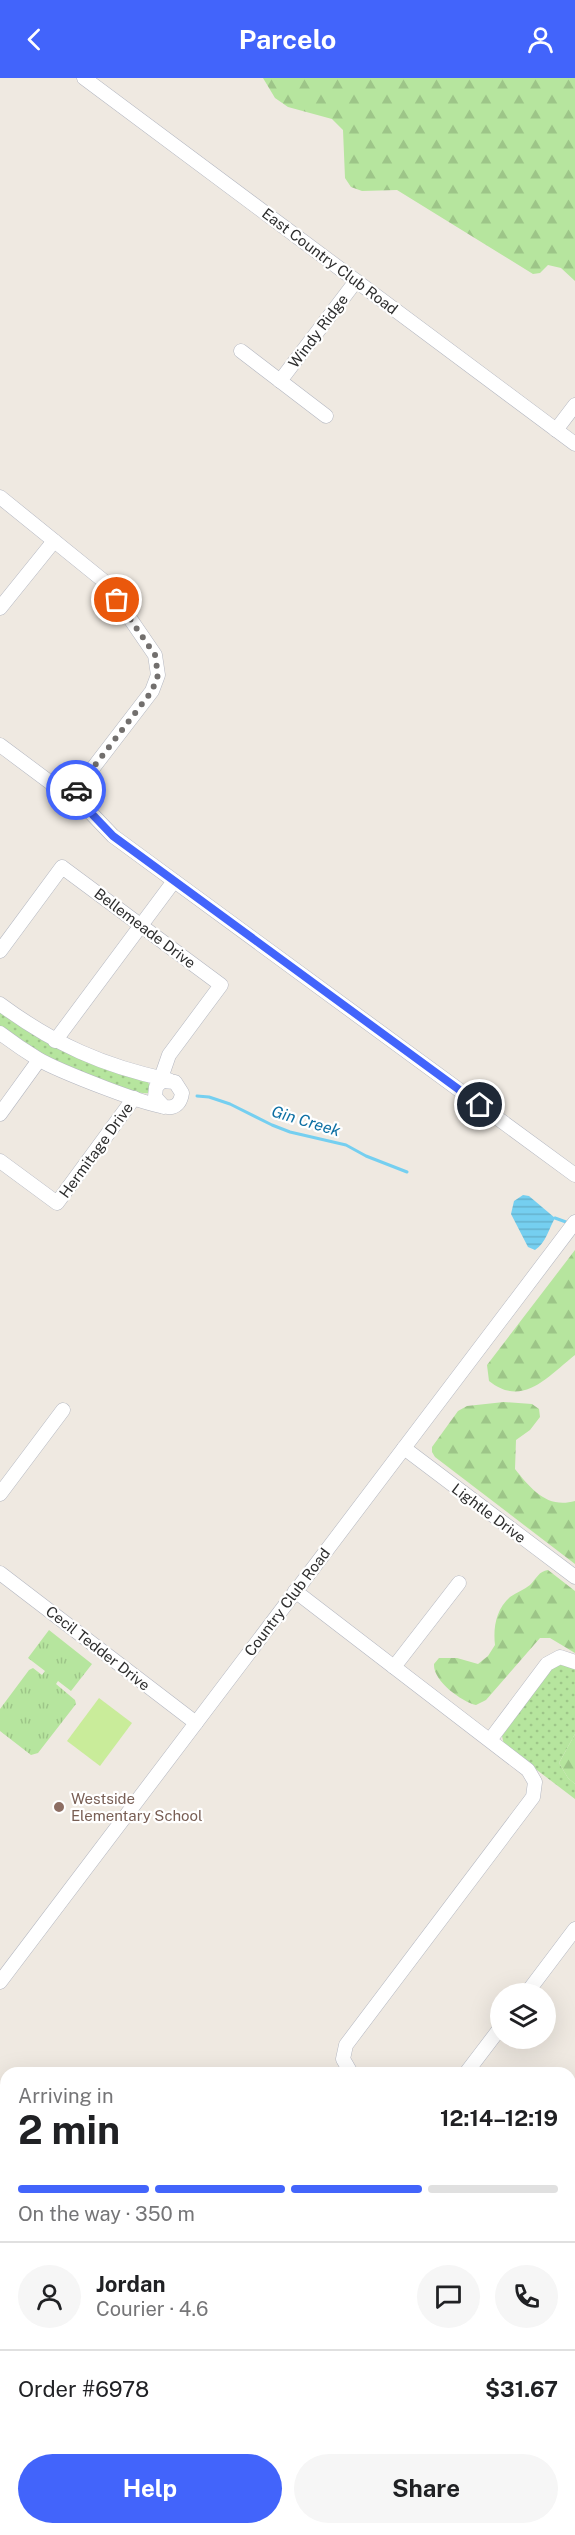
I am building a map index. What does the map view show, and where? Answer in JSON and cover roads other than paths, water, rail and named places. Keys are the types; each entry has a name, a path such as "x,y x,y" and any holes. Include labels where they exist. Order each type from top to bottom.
{"street":[{"name":"East Country Club Road","path":"84,78 575,444"},
{"name":"Windy Ridge","path":"280,381 356,280"},
{"name":"Windy Ridge","path":"241,351 326,416"},
{"path":"556,430 575,405"},
{"path":"0,497 105,582 155,655 158,675 152,691 70,798"},
{"path":"0,608 54,541"},
{"path":"0,745 91,813 113,836 575,1175"},
{"name":"Bellemeade Drive","path":"0,951 62,867 221,985 169,1055 166,1079"},
{"path":"55,1041 174,881"},
{"path":"0,1004 55,1041 100,1062 166,1079 181,1089 182,1098 172,1107 164,1107 134,1098 39,1060 0,1033"},
{"path":"0,1114 39,1060"},
{"path":"164,1107 155,1097 156,1088 166,1079"},
{"name":"Hermitage Drive","path":"0,1161 57,1203 134,1098"},
{"name":"Country Club Road","path":"0,1982 575,1222"},
{"path":"0,1494 63,1410"},
{"name":"Lightle Drive","path":"404,1448 575,1577"},
{"name":"Cecil Tedder Drive","path":"0,1573 196,1723"},
{"path":"394,1667 459,1583"},
{"path":"296,1591 528,1770 535,1782 533,1797 346,2045 343,2059 348,2067"},
{"path":"490,1740 547,1664 560,1657 575,1662"},
{"path":"534,1983 575,1929"},
{"path":"470,2067 490,2041"}],"water":[{"path":"523,1195 529,1196 555,1218 545,1239 535,1250 528,1247 511,1214 514,1201"}],"waterway":[{"name":"Gin Creek","path":"197,1096 209,1097 230,1104 290,1132 346,1145 366,1156 407,1172"},
{"path":"555,1218 566,1222"}],"place":[{"name":"Westside Elementary School","path":"59,1807"}]}
